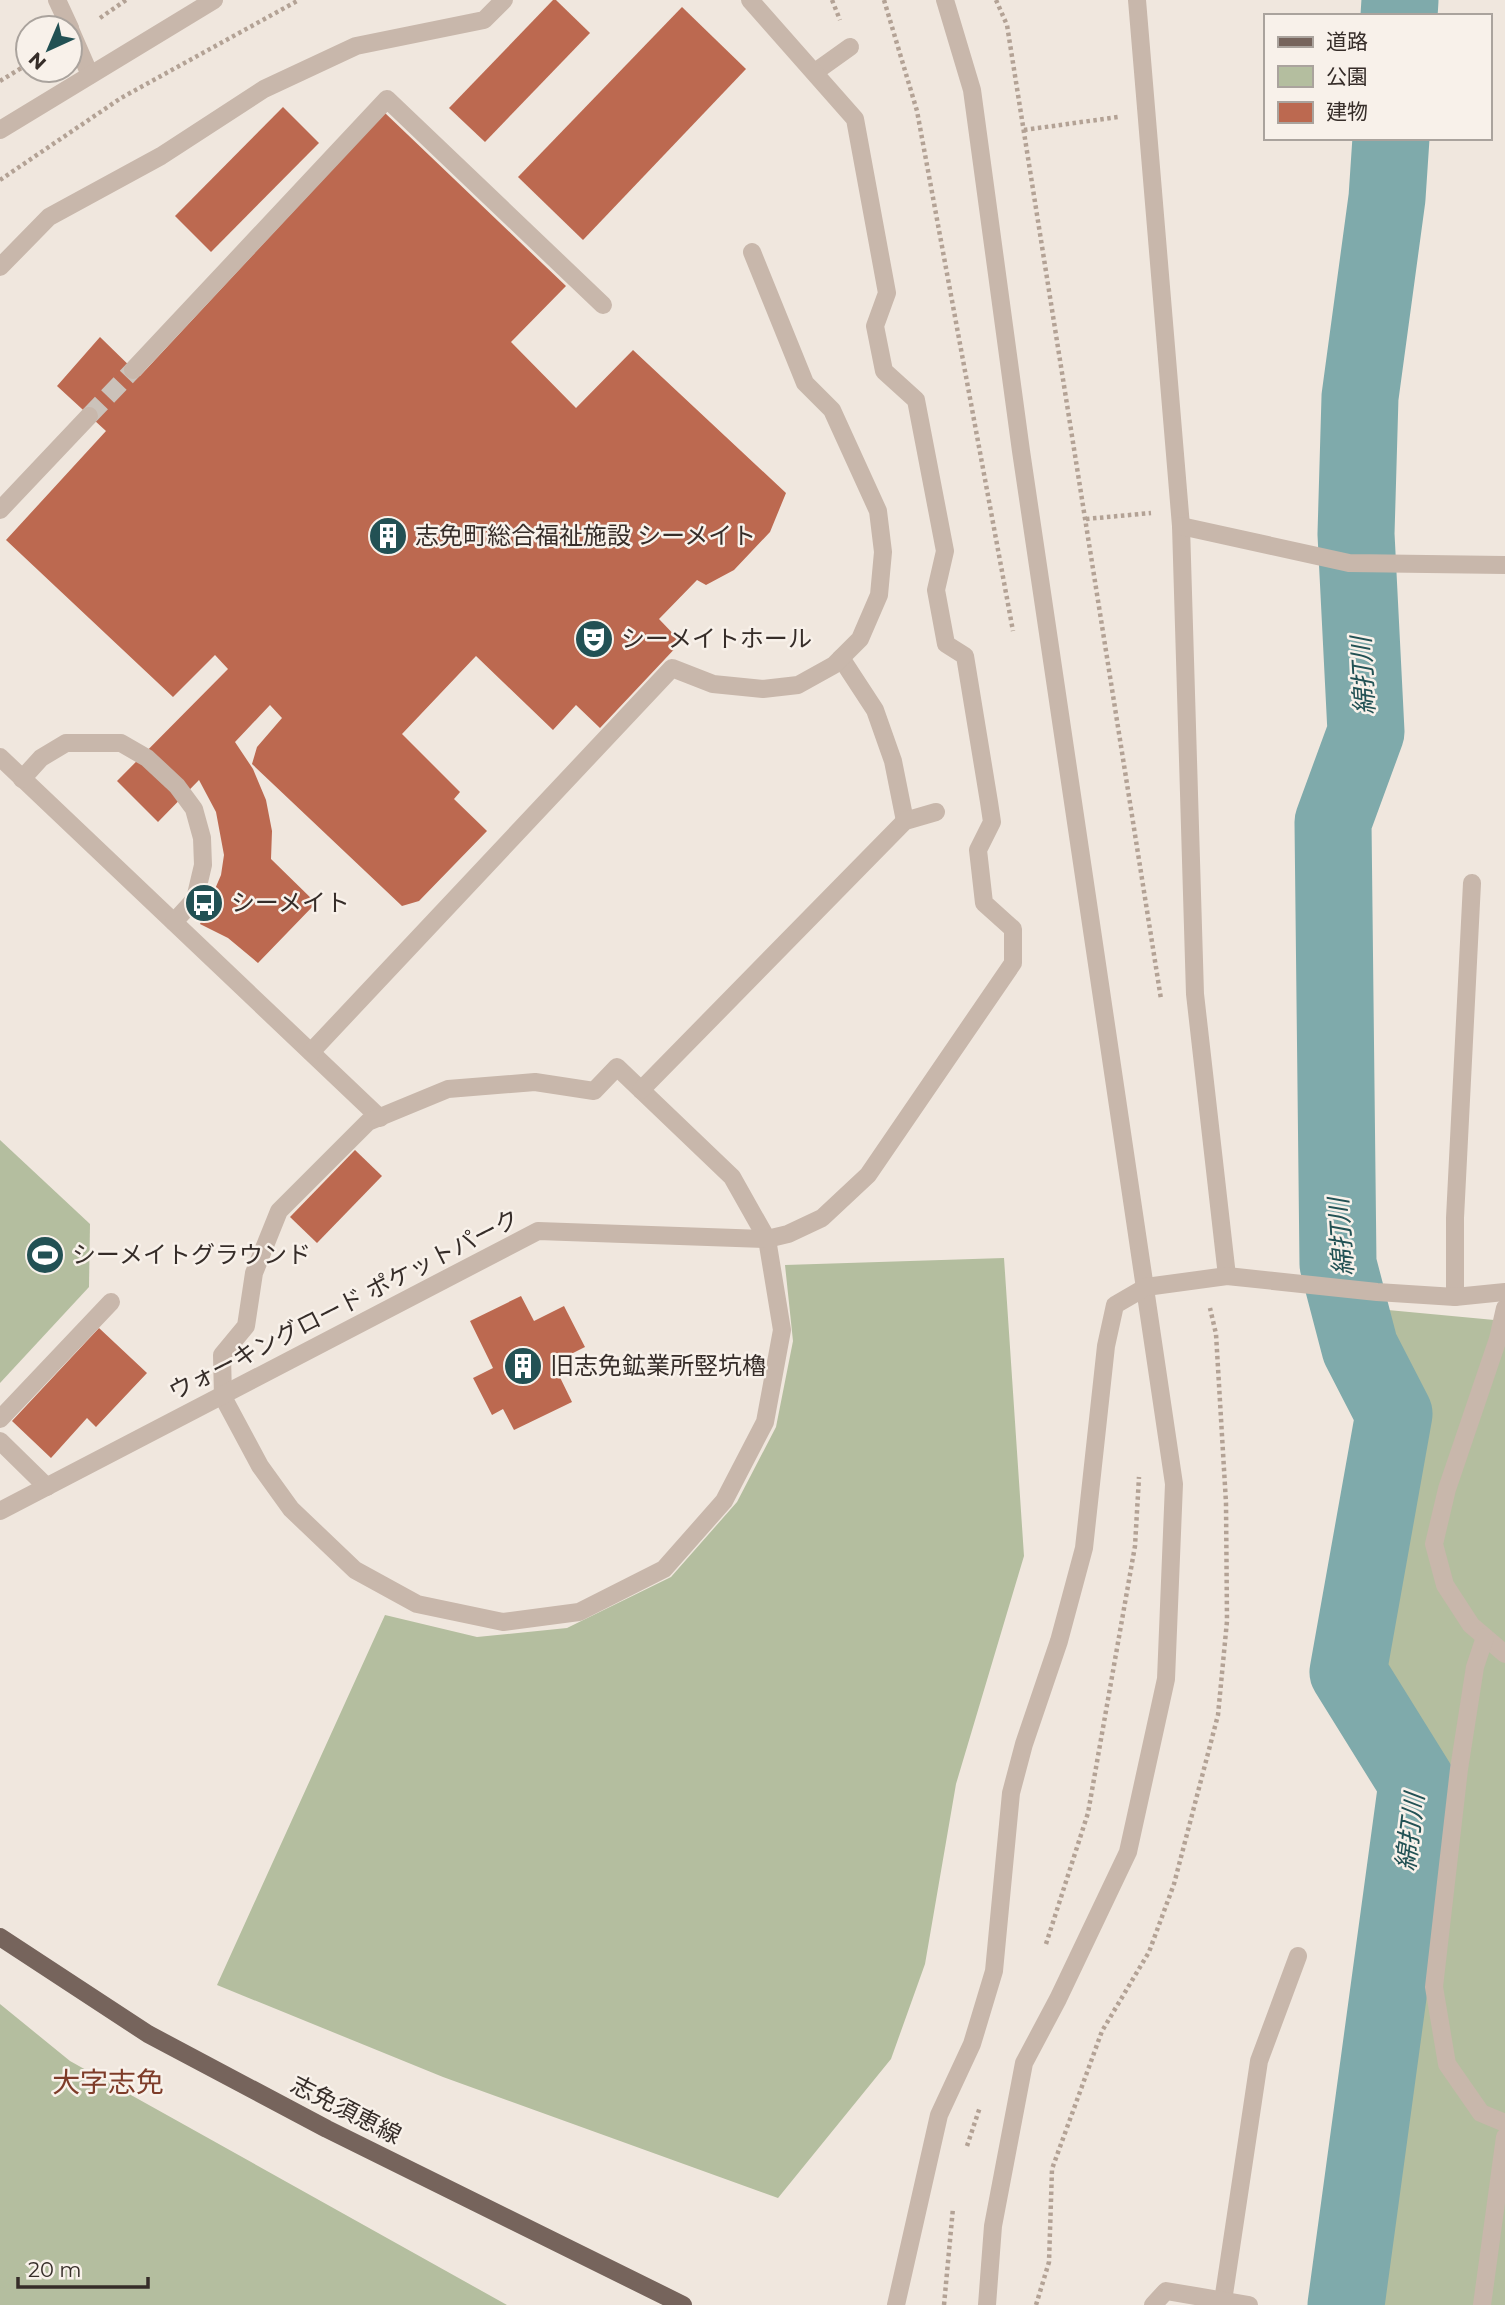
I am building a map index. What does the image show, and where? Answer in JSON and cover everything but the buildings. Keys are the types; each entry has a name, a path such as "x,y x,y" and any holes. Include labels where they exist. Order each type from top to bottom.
{"main road":[{"name":"志免須恵線","path":"0,1937 148,2034 327,2129 683,2305"}],"street":[{"path":"0,130 214,0"},
{"path":"0,267 49,217 161,156 264,89 356,46 485,20 505,0"},
{"name":"ウォーキングロード ポケットパーク","path":"0,1511 538,1231 767,1240 789,1234 822,1218 868,1175 1013,962 1013,929 984,903 978,850 992,822 965,656 946,644 938,604 936,590 945,551 916,400 884,370 875,326 887,293 855,119 750,0"},
{"path":"945,0 972,90 1021,451 1174,1483 1166,1679 1128,1852 1058,1999 1024,2063 993,2226 987,2305"},
{"path":"1137,0 1181,519 1195,994 1227,1276"},
{"path":"815,72 850,47"},
{"path":"84,61 90,75"},
{"path":"133,370 387,99 603,305"},
{"path":"311,1052 672,668 713,684 763,689 798,685 834,665 860,639 879,595 883,552 878,511 832,410 805,383 752,252"},
{"path":"0,510 89,416"},
{"path":"1181,519 1349,563 1505,565"},
{"path":"842,658 875,710 893,761 905,821"},
{"path":"22,779 41,758 66,743 121,743 147,758 177,786 194,809 202,838 204,865 195,899 174,922"},
{"path":"0,757 380,1118"},
{"path":"641,1090 905,821 936,812"},
{"path":"1455,1297 1455,1218 1472,883"},
{"path":"617,1067 641,1090 733,1177 767,1240 782,1330 765,1422 724,1501 664,1569 579,1612 503,1622 417,1604 355,1570 291,1509 260,1466 223,1396 222,1354 246,1326 254,1273 279,1211 368,1122 448,1089 535,1082 594,1091 617,1067"},
{"path":"896,2305 939,2115 972,2043 994,1971 1011,1793 1024,1744 1059,1641 1084,1548 1106,1346 1115,1305 1146,1287 1227,1276 1377,1292 1455,1297 1505,1293"},
{"path":"0,1419 111,1302"},
{"path":"1505,1308 1498,1339 1447,1489 1434,1544 1445,1585 1471,1625 1505,1654"},
{"path":"0,1441 47,1487"},
{"path":"1485,1637 1475,1667 1459,1769 1434,1987 1447,2064 1481,2113 1505,2123"},
{"path":"1223,2301 1259,2061 1297,1956"},
{"path":"1482,2305 1505,2137"},
{"path":"1153,2305 1166,2291 1249,2305"}],"path":[{"path":"0,180 121,99 299,0"},
{"path":"884,0 916,111 1014,640"},
{"path":"1024,130 1146,113"},
{"path":"1086,519 1181,519"},
{"path":"1045,1947 1088,1812 1135,1546 1139,1472"},
{"path":"963,2156 984,2098"},
{"path":"944,2305 953,2208"}],"green space":[{"name":"シーメイトグラウンド","path":"0,1140 90,1224 89,1287 0,1383"},
{"path":"1004,1258 1024,1556 956,1784 925,1964 891,2059 778,2198 443,2077 217,1985 385,1615 477,1637 567,1628 671,1577 737,1502 776,1427 793,1341 785,1265"},
{"path":"1356,1307 1505,1321 1505,2305 1335,2305 1431,1771 1355,1666 1399,1387"},
{"path":"0,2004 70,2061 507,2305 0,2305"}],"waterway":[{"name":"綿打川","path":"1399,14 1400,0"},
{"name":"綿打川","path":"1346,2305 1417,1783 1348,1672 1394,1414 1360,1348 1338,1264 1333,822 1366,732 1356,534 1360,397 1387,198 1391,140"}],"tunnel":[{"path":"89,416 133,370"}],"place":[{"name":"志免町総合福祉施設 シーメイト","path":"388,536"},
{"name":"シーメイトホール","path":"594,639"},
{"name":"シーメイト","path":"204,903"},
{"name":"シーメイトグラウンド","path":"45,1255"},
{"name":"旧志免鉱業所竪坑櫓","path":"523,1366"}],"district":[{"name":"大字志免","path":"108,2082"}]}
